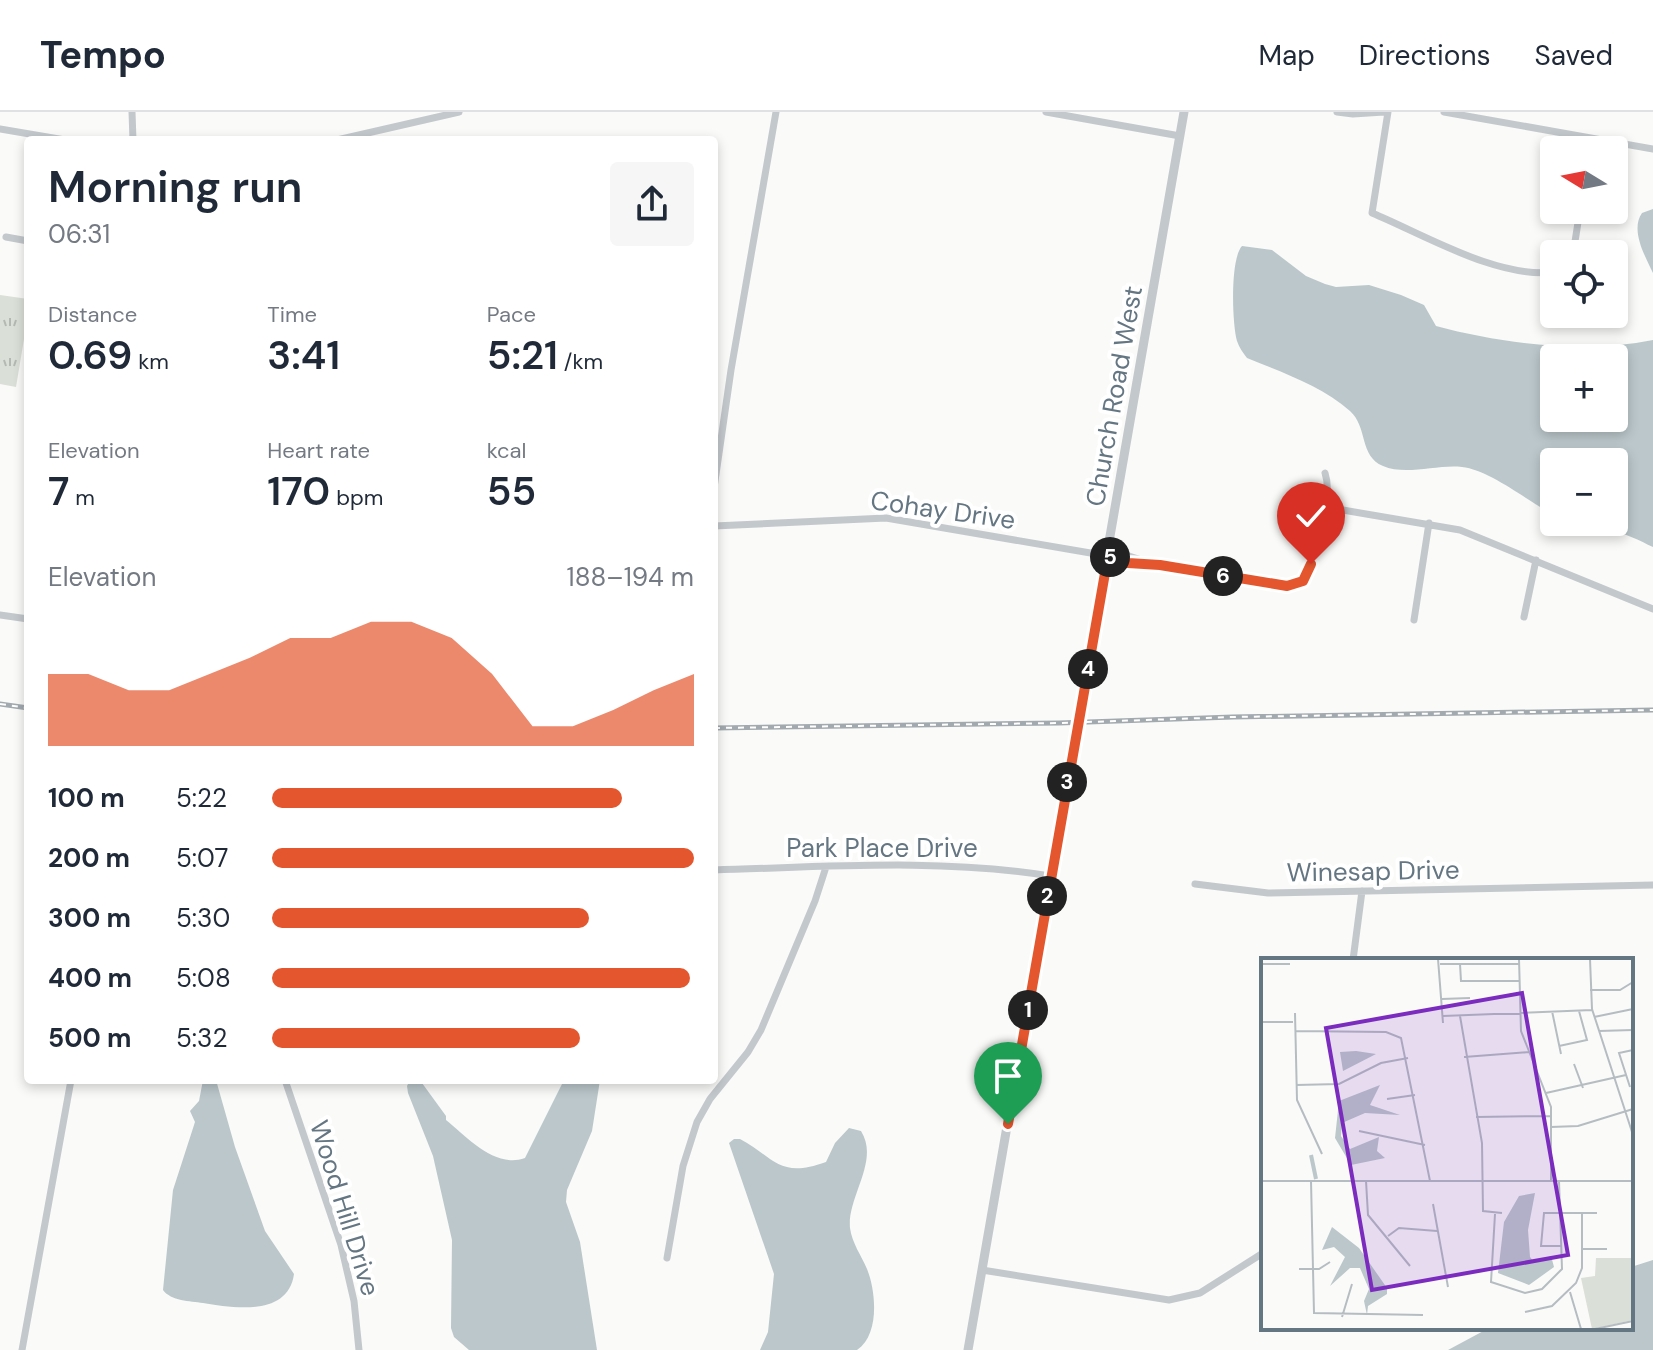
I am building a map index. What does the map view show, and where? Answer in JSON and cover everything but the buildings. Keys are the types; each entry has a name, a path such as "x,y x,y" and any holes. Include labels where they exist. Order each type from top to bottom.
{"street":[{"path":"132,112 133,136"},
{"path":"370,136 459,112"},
{"path":"718,460 776,112"},
{"path":"1046,112 1180,136"},
{"name":"Church Road West","path":"968,1350 1050,876 1113,557 1184,112"},
{"path":"1337,112 1386,112 1372,213 1483,262 1540,271"},
{"path":"1444,112 1582,136"},
{"path":"0,129 41,136"},
{"path":"1628,144 1653,149"},
{"path":"6,237 24,240"},
{"path":"1325,473 1328,484 1324,512 1337,509 1460,530 1653,609"},
{"name":"Cohay Drive","path":"718,526 886,518 1113,557 1129,556 1157,565 1276,585 1296,585 1309,573 1317,528 1324,512"},
{"path":"1414,620 1429,523"},
{"path":"1524,617 1536,560"},
{"path":"0,615 24,618"},
{"name":"Park Place Drive","path":"718,870 949,865 1050,876"},
{"path":"667,1258 683,1166 697,1122 710,1099 738,1066 761,1030 826,867"},
{"name":"Winesap Drive","path":"1195,884 1268,893 1653,885"},
{"path":"1353,958 1362,891"},
{"path":"22,1350 70,1084"},
{"name":"Wood Hill Drive","path":"286,1084 341,1245 354,1301 359,1350"},
{"path":"982,1270 1169,1300 1209,1288 1261,1254"}],"green space":[{"path":"0,295 24,298 24,339 16,387 0,384"}],"shaded area":[{"path":"1653,209 1653,273 1640,243 1638,227 1642,213"},
{"path":"1242,246 1272,250 1306,276 1325,284 1336,287 1369,285 1424,305 1436,326 1489,338 1540,345 1540,432 1628,432 1627,344 1653,340 1653,547 1628,536 1628,448 1540,448 1540,506 1473,469 1402,470 1375,461 1356,418 1339,402 1287,374 1247,358 1237,341 1234,320 1235,264"},
{"path":"202,1084 217,1084 235,1147 265,1231 294,1274 290,1288 271,1303 244,1307 216,1305 176,1298 163,1290 173,1190 195,1122 190,1111 199,1101"},
{"path":"423,1084 446,1120 472,1142 492,1155 514,1160 525,1158 562,1084 599,1084 592,1131 567,1190 566,1202 580,1242 597,1350 469,1350 454,1337 451,1328 452,1240 433,1156 407,1086"},
{"path":"849,1128 861,1131 866,1143 865,1167 850,1216 850,1228 872,1289 874,1312 870,1334 857,1350 760,1350 768,1332 774,1274 729,1143 740,1139 778,1164 810,1167 826,1162 835,1143"},
{"path":"1653,1260 1653,1350 1448,1350 1485,1330 1633,1330 1633,1266"}],"railway":[{"path":"0,704 24,707"},
{"path":"718,728 1653,710"}],"route":[{"path":"1008,1124 1108,556 1144,566 1160,565 1287,586 1300,584 1309,573 1311,564"}]}
